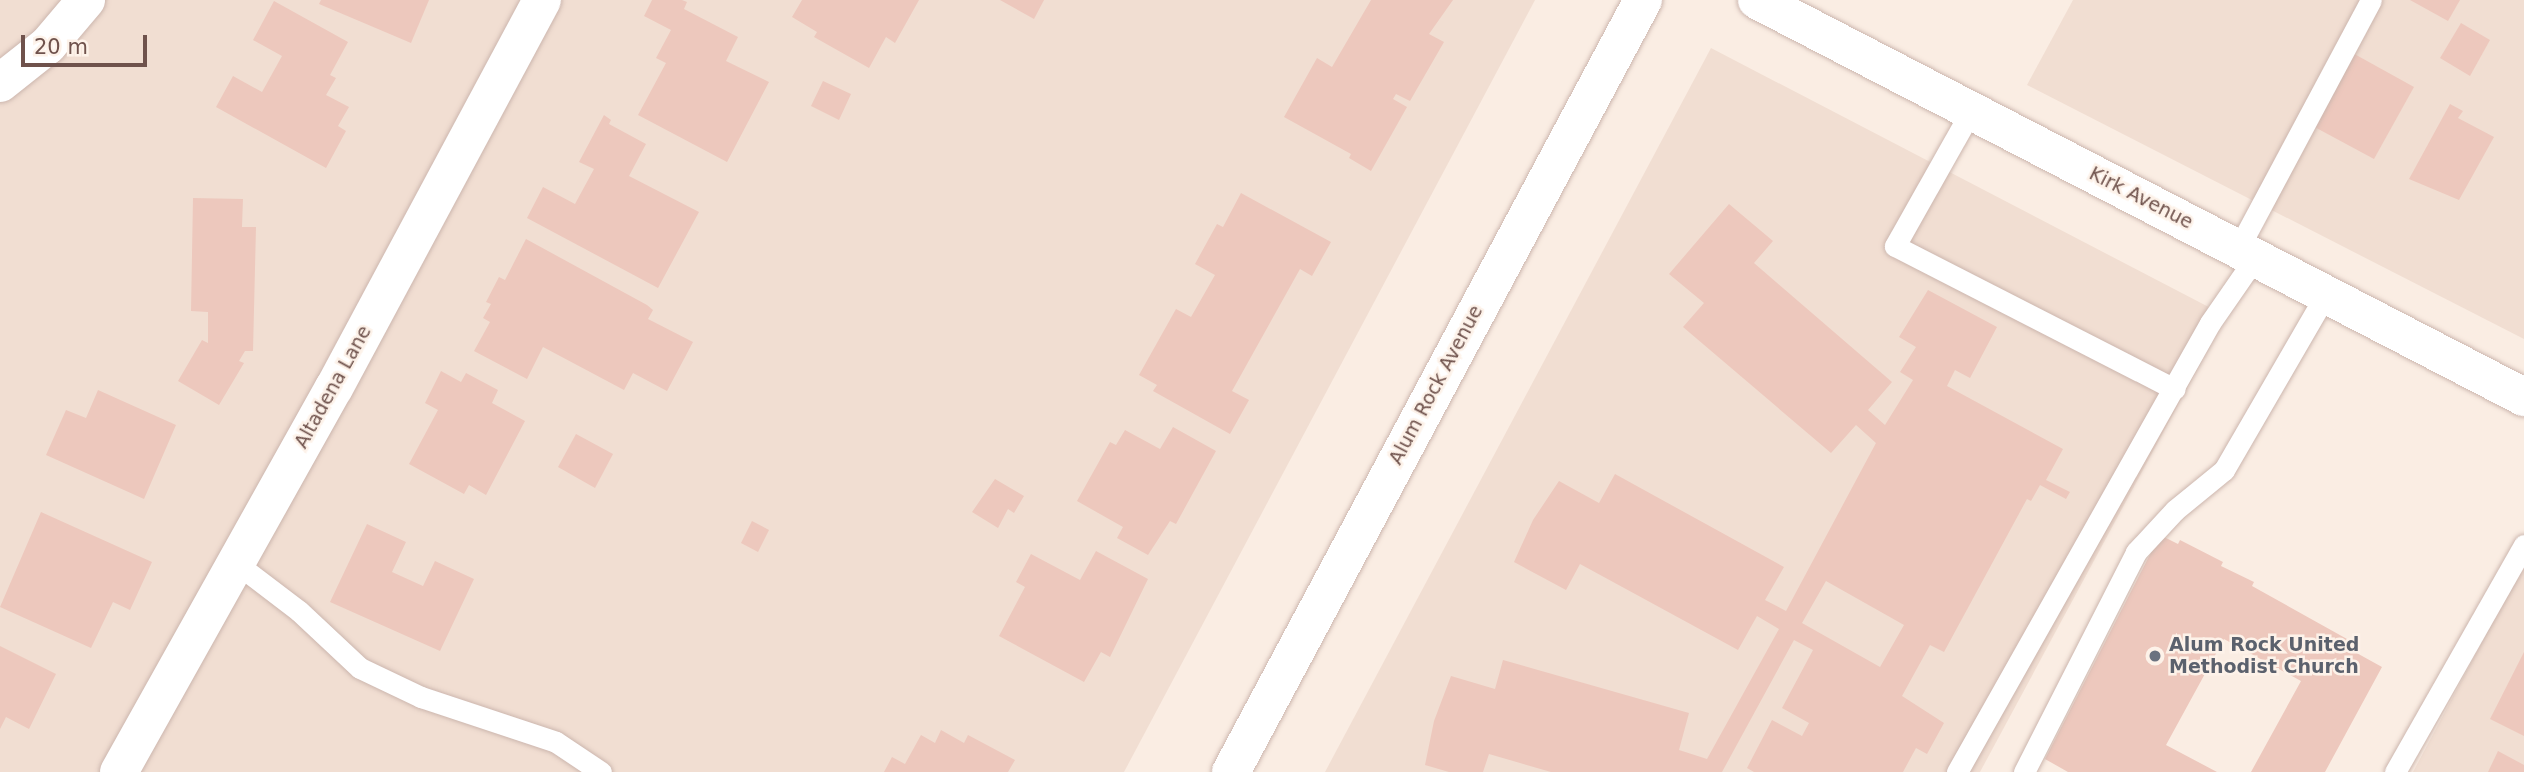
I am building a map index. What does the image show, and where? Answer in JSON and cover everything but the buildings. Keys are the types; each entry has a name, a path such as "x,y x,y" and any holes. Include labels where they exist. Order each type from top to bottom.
{"street":[{"path":"0,83 48,45 86,0"},
{"name":"Altadena Lane","path":"119,772 236,563 542,0"},
{"name":"Alum Rock Avenue","path":"1231,772 1643,0"},
{"name":"Kirk Avenue","path":"1757,0 2524,397"}],"lane":[{"path":"1957,772 2174,389 2247,253 2371,0"},
{"path":"1972,111 1895,246 2174,389"},
{"path":"2024,772 2136,552 2175,510 2224,470 2326,295"},
{"path":"2395,772 2524,545"},
{"path":"236,563 299,611 360,668 421,697 556,742 601,772"}],"shaded area":[{"path":"0,0 1535,0 1124,772 0,772"},
{"path":"2073,0 2524,0 2524,339 2027,85"},
{"path":"1711,48 2226,316 1980,772 1325,772"},
{"path":"2524,563 2524,772 2413,772"}],"place":[{"name":"Alum Rock United Methodist Church","path":"2155,656"}]}
